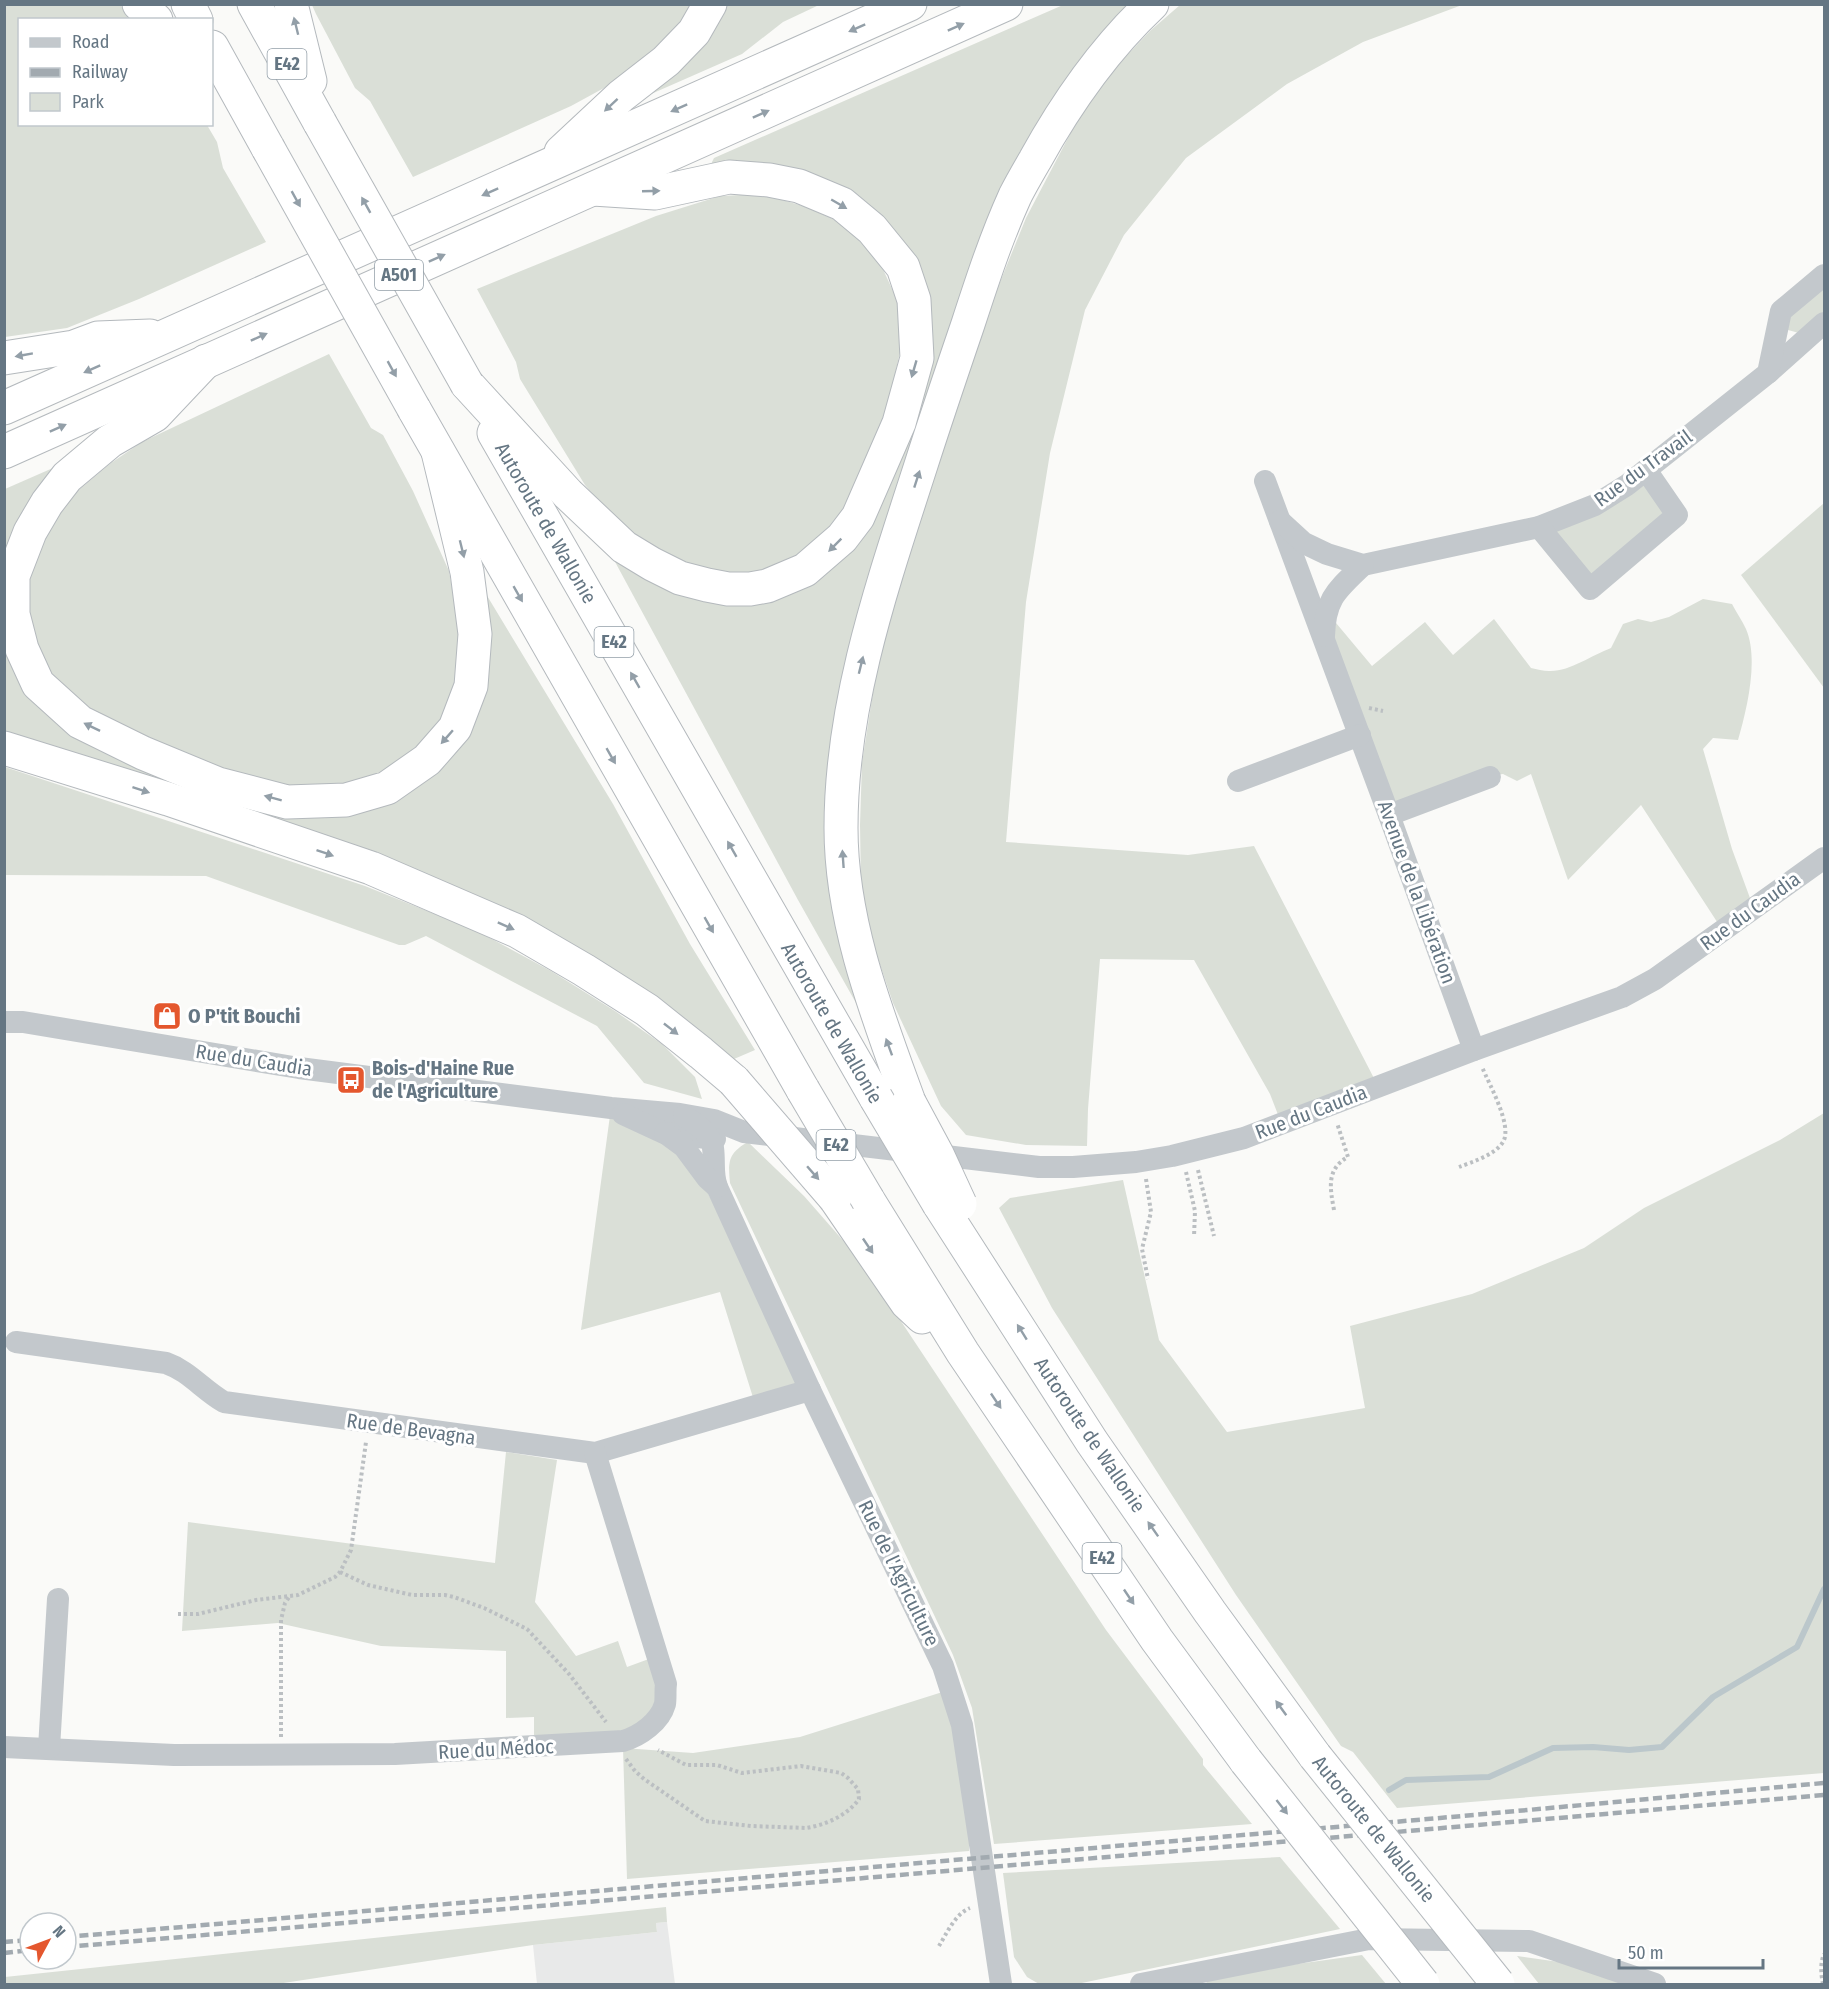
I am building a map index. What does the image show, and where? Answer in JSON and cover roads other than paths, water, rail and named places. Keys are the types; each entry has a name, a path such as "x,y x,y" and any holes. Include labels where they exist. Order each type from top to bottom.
{"highway":[{"path":"139,4 154,18"},
{"path":"188,4 195,18"},
{"name":"Autoroute de Wallonie","path":"254,4 467,384 876,1098 953,1215 1092,1442 1210,1612 1315,1756 1498,1984"},
{"path":"291,4 320,123"},
{"path":"544,169 621,96 666,61 694,32 710,4"},
{"name":"A501","path":"4,408 910,4"},
{"name":"A501","path":"4,452 1006,4"},
{"path":"953,1215 937,1154 909,1102 877,1013 858,950 846,892 841,829 844,771 856,686 876,604 905,514 987,268 1016,195 1053,126 1074,95 1123,31 1152,4"},
{"name":"E42","path":"213,49 438,452 803,1090 963,1353 1157,1640 1246,1761 1423,1984"},
{"path":"213,85 268,148"},
{"path":"467,384 568,494 603,528 624,547 680,578 728,589 767,586 805,570 842,538 858,517 899,423 917,358 914,300 903,267 872,228 842,204 799,186 769,180 729,177 655,193 592,189"},
{"path":"4,358 74,347 98,338 164,336"},
{"path":"206,361 155,415 110,441 67,477 47,503 30,532 13,576 13,614 22,649 38,684 80,722 143,753 218,784 287,802 346,800 387,788 427,760 455,728 471,686 475,634 467,572 438,452"},
{"path":"4,748 157,796 371,868 517,931 584,970 647,1011 734,1081 835,1198 907,1303 963,1353"}],"street":[{"path":"1768,373 1781,311 1824,274"},
{"name":"Rue du Travail","path":"1280,521 1304,543 1327,554 1363,565 1539,527 1595,505 1627,485 1768,373 1824,323"},
{"path":"1539,527 1590,589 1677,515 1646,470"},
{"name":"Avenue de la Libération","path":"1265,481 1474,1050"},
{"path":"1324,639 1324,618 1331,597 1363,565"},
{"path":"1238,782 1359,735"},
{"path":"1389,815 1490,777"},
{"name":"Rue du Caudia","path":"611,1108 664,1132 1039,1167 1073,1167 1142,1161 1187,1152 1244,1138 1474,1050 1622,997 1689,956 1824,858"},
{"name":"Rue du Caudia","path":"4,1022 23,1022 298,1068 611,1108 680,1114 711,1135"},
{"name":"Rue de l'Agriculture","path":"711,1135 715,1177 810,1390 944,1666 962,1725 1001,1984"},
{"name":"Rue de Bevagna","path":"16,1342 166,1363 187,1373 211,1395 224,1402 595,1453 810,1390"},
{"name":"Rue du Médoc","path":"4,1747 174,1755 395,1754 623,1741 642,1732 657,1717 664,1704 666,1684 595,1453"},
{"path":"49,1748 58,1599"},
{"path":"1141,1984 1369,1939 1529,1941 1655,1984"}],"waterway":[{"path":"1389,1790 1406,1780 1489,1777 1553,1748 1593,1747 1629,1750 1662,1747 1713,1697 1797,1647 1824,1589"}],"railway":[{"path":"78,1936 1824,1783"},
{"path":"78,1946 1824,1795"},
{"path":"4,1942 18,1941"},
{"path":"4,1953 18,1951"}],"place":[{"name":"O P'tit Bouchi","path":"167,1016"},
{"name":"Bois-d'Haine Rue de l'Agriculture","path":"351,1080"}]}
